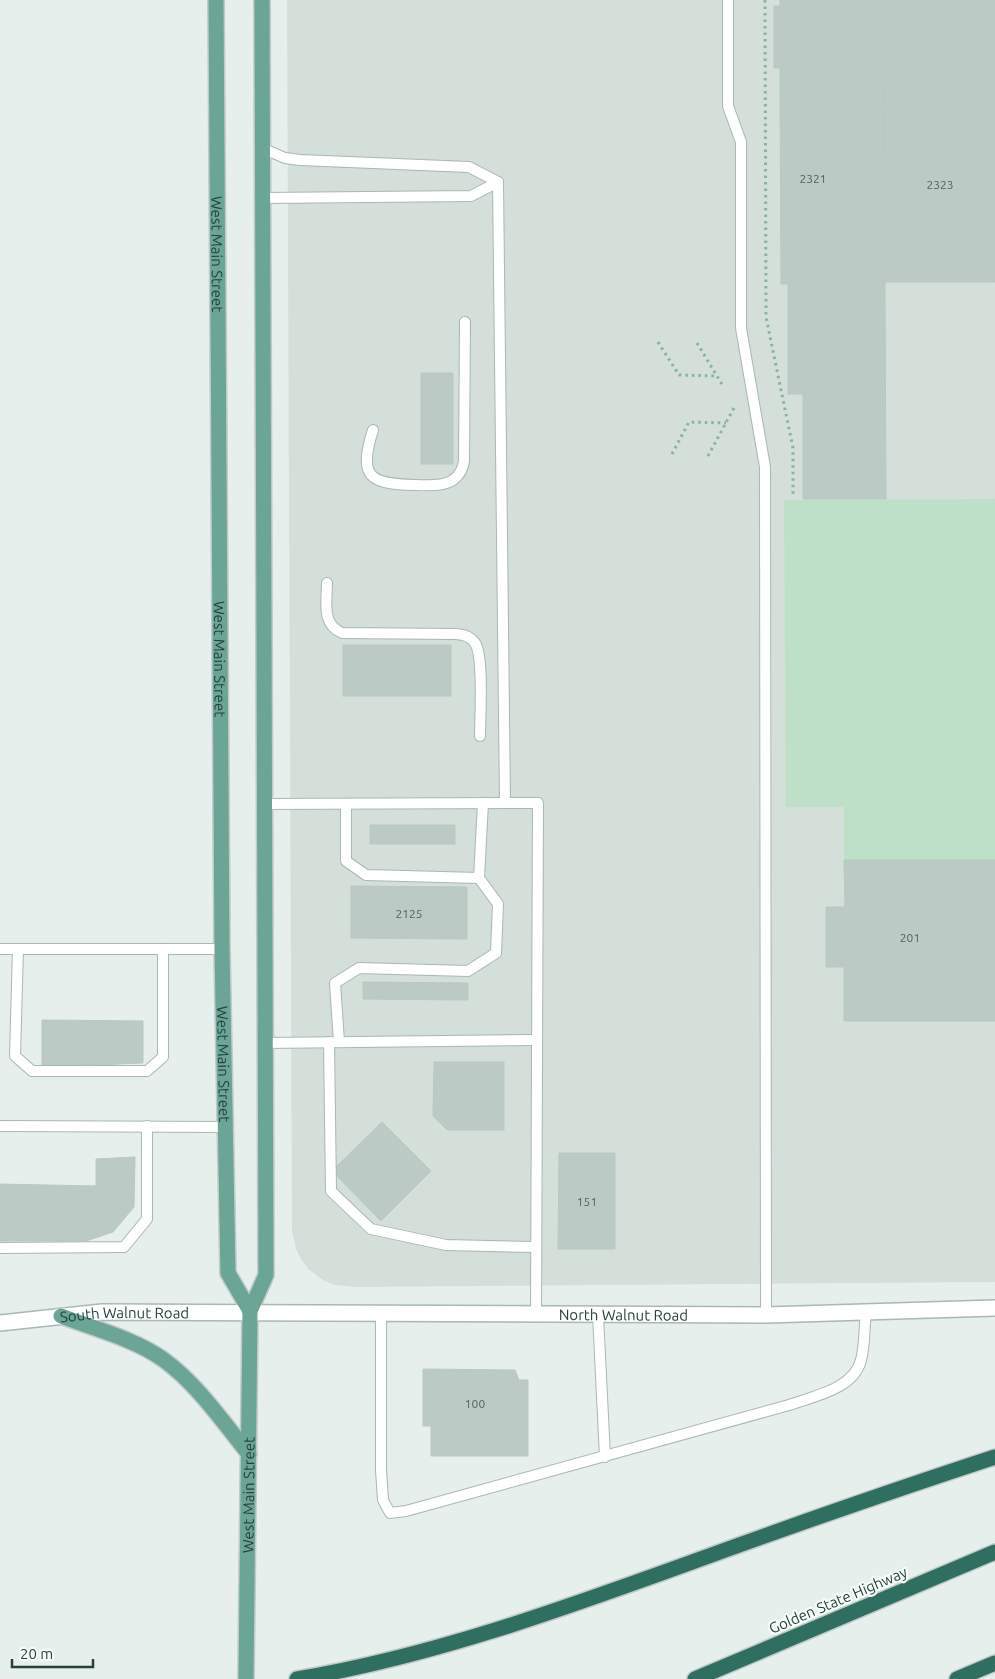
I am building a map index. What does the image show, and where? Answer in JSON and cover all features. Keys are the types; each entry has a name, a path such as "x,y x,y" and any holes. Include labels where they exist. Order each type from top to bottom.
{"highway":[{"path":"297,1679 394,1660 568,1607 778,1531 995,1457"},
{"name":"Golden State Highway","path":"695,1679 995,1552"},
{"path":"958,1679 995,1663"}],"main road":[{"name":"West Main Street","path":"216,0 222,949 228,1272 250,1311"},
{"name":"West Main Street","path":"246,1679 250,1311 266,1275 264,149 262,0"},
{"path":"61,1316 140,1346 163,1358 196,1390 249,1454"}],"street":[{"name":"North Walnut Road","path":"250,1311 536,1315 766,1315 995,1308"},
{"name":"South Walnut Road","path":"0,1323 102,1312 250,1311"}],"lane":[{"path":"728,0 728,106 741,142 741,328 765,467 766,1315"},
{"path":"264,149 292,159 469,167 498,182"},
{"path":"264,198 471,196 498,182"},
{"path":"498,182 505,803"},
{"path":"373,430 366,453 366,462 370,473 379,481 390,484 438,485 449,482 458,476 464,461 465,322"},
{"path":"327,584 328,620 338,632 346,634 460,634 473,641 480,658 480,736"},
{"path":"483,803 479,878 498,904 496,953 468,971 359,968 335,983 331,1191 370,1229 446,1245 536,1246"},
{"path":"265,804 538,803 536,1315"},
{"path":"346,804 346,861 366,875 479,878"},
{"path":"18,950 15,1056 32,1071 147,1071 163,1057 164,949"},
{"path":"0,950 222,949"},
{"path":"266,1043 537,1040"},
{"path":"0,1126 226,1127"},
{"path":"0,1248 124,1247 147,1219 147,1126"},
{"path":"381,1313 381,1470 383,1500 390,1513 406,1511 789,1405 843,1384 857,1372 862,1359 866,1313"},
{"path":"598,1315 605,1457"}],"path":[{"path":"765,0 766,308 768,334 793,448 793,496"},
{"path":"658,342 679,375 717,376"},
{"path":"697,343 723,386"},
{"path":"775,393 781,391"},
{"path":"708,456 735,405"},
{"path":"672,454 688,422 726,423"}],"shaded area":[{"path":"287,0 995,0 995,1282 355,1287 335,1285 323,1280 308,1269 301,1259 296,1249 292,1231"}],"green space":[{"path":"995,499 995,860 844,860 844,807 786,807 784,500"}],"building":[{"path":"780,0 995,0 995,282 885,282 884,86 780,86 780,68 774,68 774,6 780,6"},
{"path":"780,86 884,86 886,499 803,499 803,394 788,394 788,284 781,284"},
{"path":"421,373 453,373 453,464 421,464"},
{"path":"343,645 451,645 451,696 343,696"},
{"path":"370,825 455,825 455,844 370,844"},
{"path":"844,860 995,860 995,1021 844,1021 844,967 826,967 826,907 845,907"},
{"path":"351,886 467,887 467,939 351,938"},
{"path":"363,982 468,983 468,1000 363,999"},
{"path":"42,1020 143,1021 143,1063 42,1067"},
{"path":"434,1062 504,1062 504,1130 447,1130 433,1116"},
{"path":"382,1122 431,1171 381,1221 332,1171"},
{"path":"559,1153 615,1153 615,1249 558,1249"},
{"path":"135,1157 134,1207 113,1232 86,1241 0,1241 0,1184 96,1186 96,1159"},
{"path":"423,1369 515,1370 519,1380 528,1380 528,1456 431,1456 431,1426 423,1426"}]}
